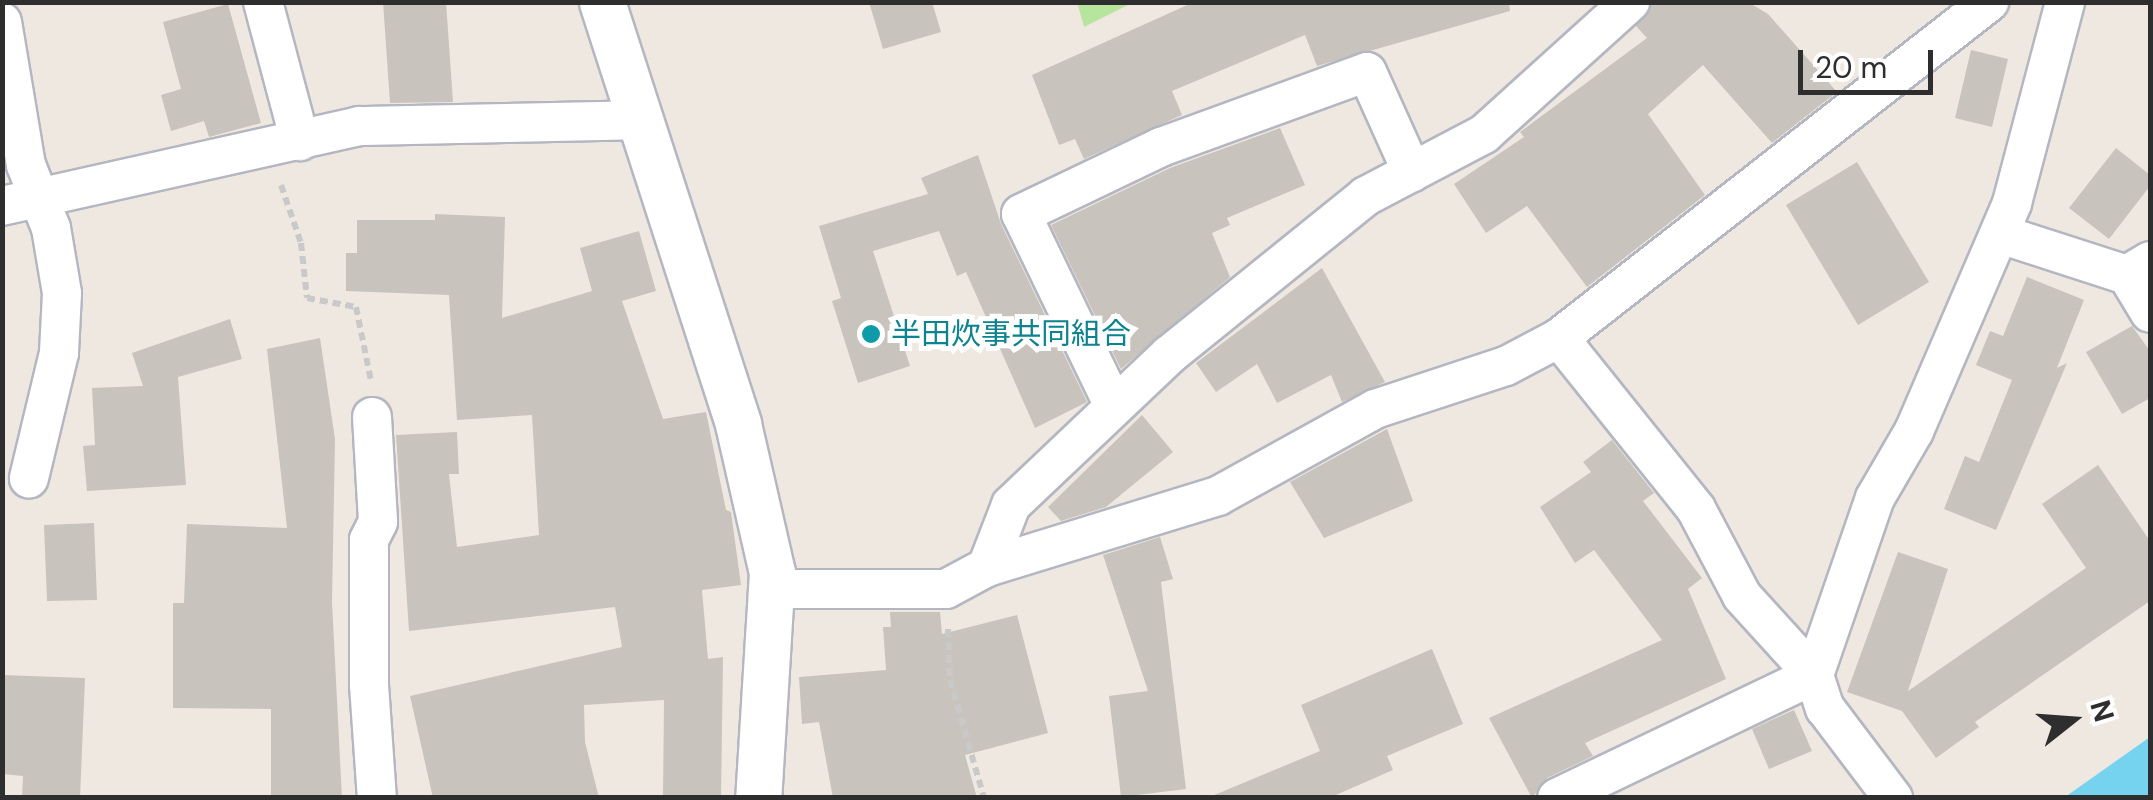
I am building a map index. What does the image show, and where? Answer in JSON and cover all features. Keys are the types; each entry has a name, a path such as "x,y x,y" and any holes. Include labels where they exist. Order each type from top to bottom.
{"street":[{"path":"263,2 284,145"},
{"path":"602,2 738,424 775,588 758,798"},
{"path":"987,567 1011,506 1113,404 1366,196 1484,134 1630,2"},
{"path":"775,588 946,589 987,567 1218,496 1375,409 1506,366 1559,338 1989,2"},
{"path":"1557,798 1814,675 1875,498 1914,431 2000,234 2065,2"},
{"path":"2,22 26,165 21,202 62,293 59,353 29,478"},
{"path":"1113,404 1021,214 1161,147 1367,72 1412,172"},
{"path":"21,202 358,126 641,120"},
{"path":"2000,234 2139,268 2150,313"},
{"path":"1559,338 1696,509 1751,608 1814,675 1825,708 1893,798"},
{"path":"372,417 378,522 369,540 369,685 377,798"}],"path":[{"path":"284,145 307,298 356,306 366,337"},
{"path":"946,589 950,680 984,798"}],"green space":[{"path":"1077,2 1132,2 1132,3 1084,27"}],"water":[{"path":"2150,737 2150,797 2065,797"}],"building":[{"path":"383,2 446,2 453,102 390,103"},
{"path":"869,2 932,2 941,32 883,49"},
{"path":"1194,2 1509,2 1510,11 1317,66 1305,35 1172,91 1182,115 1084,159 1075,139 1059,145 1032,75"},
{"path":"1652,2 1748,2 1768,14 1837,92 1772,143 1703,65 1648,114 1705,195 1587,287 1527,206 1486,233 1454,184 1524,137 1520,132 1647,38 1636,26"},
{"path":"228,4 261,123 209,137 204,121 171,131 161,95 181,89 163,22"},
{"path":"1971,50 2008,59 1992,127 1955,118"},
{"path":"1280,128 1305,185 1227,218 1230,225 1212,233 1230,277 1121,369 1051,225 1170,168"},
{"path":"2116,148 2150,175 2150,186 2109,239 2069,208"},
{"path":"978,155 1001,224 1087,402 1035,428 966,272 957,276 939,231 873,251 910,366 858,383 832,301 841,298 819,226 928,194 921,178"},
{"path":"1857,162 1929,282 1858,325 1786,205"},
{"path":"435,214 505,217 502,318 592,291 580,248 639,231 656,291 622,301 663,419 706,412 726,510 731,512 741,585 702,590 708,659 723,657 721,798 663,798 664,700 584,705 585,742 599,798 433,798 410,696 622,647 615,607 409,631 396,435 457,432 459,474 449,474 457,547 539,535 532,415 457,420 449,295 346,291 346,253 357,253 357,220 435,220"},
{"path":"1322,268 1385,382 1342,402 1331,375 1277,403 1257,364 1216,392 1196,363"},
{"path":"2027,277 2084,300 2057,368 2067,363 1996,530 1944,509 1965,456 1979,462 2012,380 1976,365 1990,331 2003,336"},
{"path":"230,319 242,359 178,377 186,485 87,491 83,446 95,445 92,388 143,386 132,353"},
{"path":"2132,326 2150,351 2150,398 2122,414 2086,352"},
{"path":"320,338 335,439 332,602 342,798 271,798 271,709 173,708 173,603 184,603 187,524 287,528 267,349"},
{"path":"1142,415 1173,452 1106,507 1061,521 1048,507"},
{"path":"1387,429 1413,501 1324,538 1290,482"},
{"path":"1612,440 1654,493 1643,501 1702,578 1688,589 1726,679 1585,743 1593,756 1547,778 1532,798 1489,718 1662,640 1594,550 1575,563 1540,507 1591,472 1583,462"},
{"path":"2098,465 2150,541 2150,601 1975,722 1979,727 1936,758 1902,711 1847,692 1898,552 1948,569 1908,691 2086,568 2042,504"},
{"path":"94,523 97,600 47,601 44,525"},
{"path":"1160,537 1173,579 1161,582 1186,789 1121,797 1109,696 1148,691 1103,555"},
{"path":"890,612 940,612 942,634 1017,615 1048,733 965,755 977,798 833,798 819,722 802,724 799,677 886,670 883,627 891,627"},
{"path":"1432,649 1463,724 1387,756 1393,770 1329,798 1207,798 1320,751 1301,705"},
{"path":"2,675 85,678 80,798 22,797 23,776 2,774"},
{"path":"1794,710 1812,751 1769,769 1752,729"}],"place":[{"name":"半田炊事共同組合","path":"871,334"}]}
